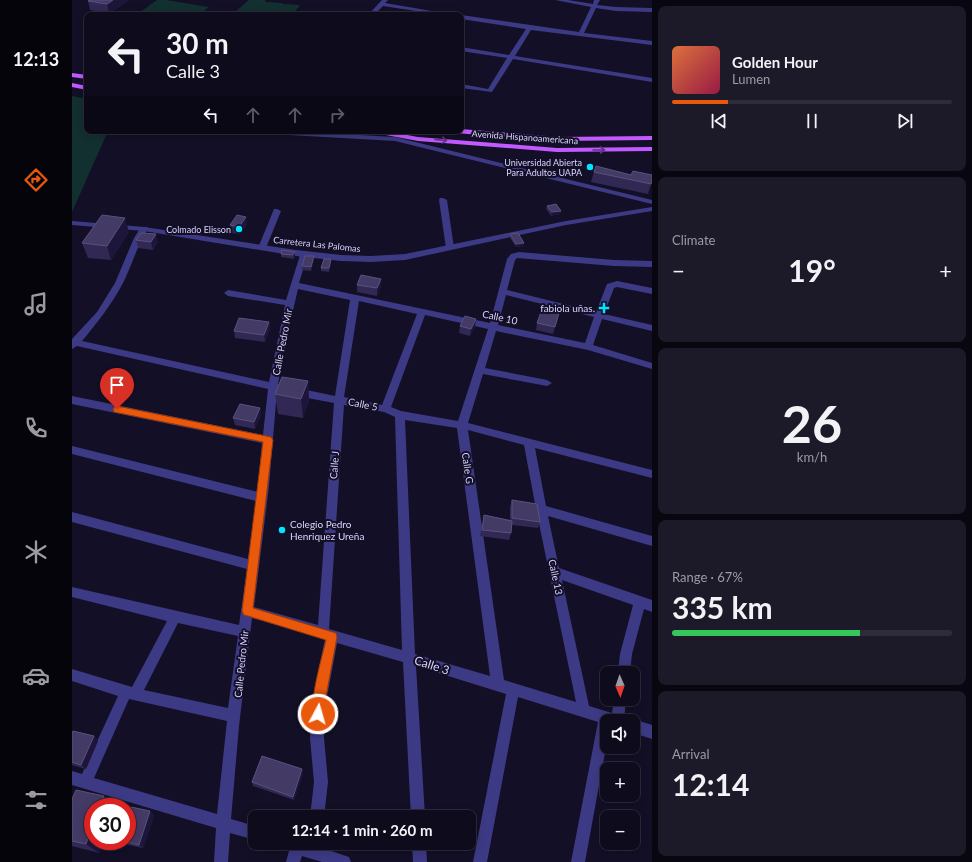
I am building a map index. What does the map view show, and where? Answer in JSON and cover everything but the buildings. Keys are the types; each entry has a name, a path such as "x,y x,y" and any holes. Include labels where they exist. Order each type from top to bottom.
{"main road":[{"path":"72,75 84,77"},
{"path":"72,85 84,87"},
{"name":"Avenida Hispanoamericana","path":"464,132 559,139 652,138"},
{"name":"Avenida Hispanoamericana","path":"393,134 418,138 557,150 652,149"}],"street":[{"path":"558,0 596,2 632,10 652,10"},
{"path":"375,12 383,2 436,12"},
{"path":"581,34 596,2"},
{"path":"464,17 529,28 652,43"},
{"path":"464,87 490,91 529,28"},
{"path":"464,49 652,80"},
{"path":"306,134 395,139 652,202"},
{"path":"443,200 450,248"},
{"name":"Carretera Las Palomas","path":"72,223 144,229 304,254 371,259 405,257 566,223 652,209"},
{"path":"262,248 277,211"},
{"path":"73,344 100,314 119,283 133,249 144,229"},
{"name":"Calle Pedro Mir","path":"221,862 223,822 244,632 262,498 273,387 289,303 304,254"},
{"name":"Calle G","path":"498,686 462,426 493,327 511,259 514,256 652,264"},
{"path":"588,347 610,286 613,284 652,291"},
{"name":"Calle 10","path":"294,285 588,347 652,366"},
{"path":"503,292 599,317 652,328"},
{"path":"228,293 289,303"},
{"name":"Calle J","path":"318,810 320,782 317,738 319,702 327,635 338,400 355,297"},
{"path":"385,409 422,311"},
{"name":"Calle 5","path":"73,344 273,387 385,409 400,415 462,426 652,474"},
{"path":"479,370 547,382"},
{"path":"72,400 268,440"},
{"path":"400,415 409,658 418,810"},
{"name":"Calle 13","path":"529,442 541,509 584,711"},
{"path":"72,450 262,498"},
{"path":"541,509 652,541"},
{"path":"72,517 253,566"},
{"path":"555,572 646,604 626,654 625,666"},
{"path":"72,592 244,632"},
{"name":"Calle 3","path":"248,611 600,716"},
{"path":"175,617 78,780 248,831"},
{"path":"72,675 131,693 235,716"},
{"path":"480,862 513,691"},
{"path":"640,728 652,732"},
{"path":"578,862 605,754"},
{"path":"292,850 293,862"},
{"path":"320,850 344,862"},
{"path":"419,850 420,862"}],"green space":[{"path":"157,0 166,0 209,7 203,12 140,12"},
{"path":"249,0 265,0 266,2 300,6 294,12 236,11"},
{"path":"72,96 84,98 84,134 107,134 72,212"}],"place":[{"name":"Universidad Abierta Para Adultos UAPA","path":"590,167"},
{"name":"Colmado Elisson","path":"239,229"},
{"name":"fabiola uñas.","path":"604,308"},
{"name":"Colegio Pedro Henriquez Ureña","path":"282,530"}],"route":[{"path":"117,409 268,440 248,611 332,637 318,714"}]}
